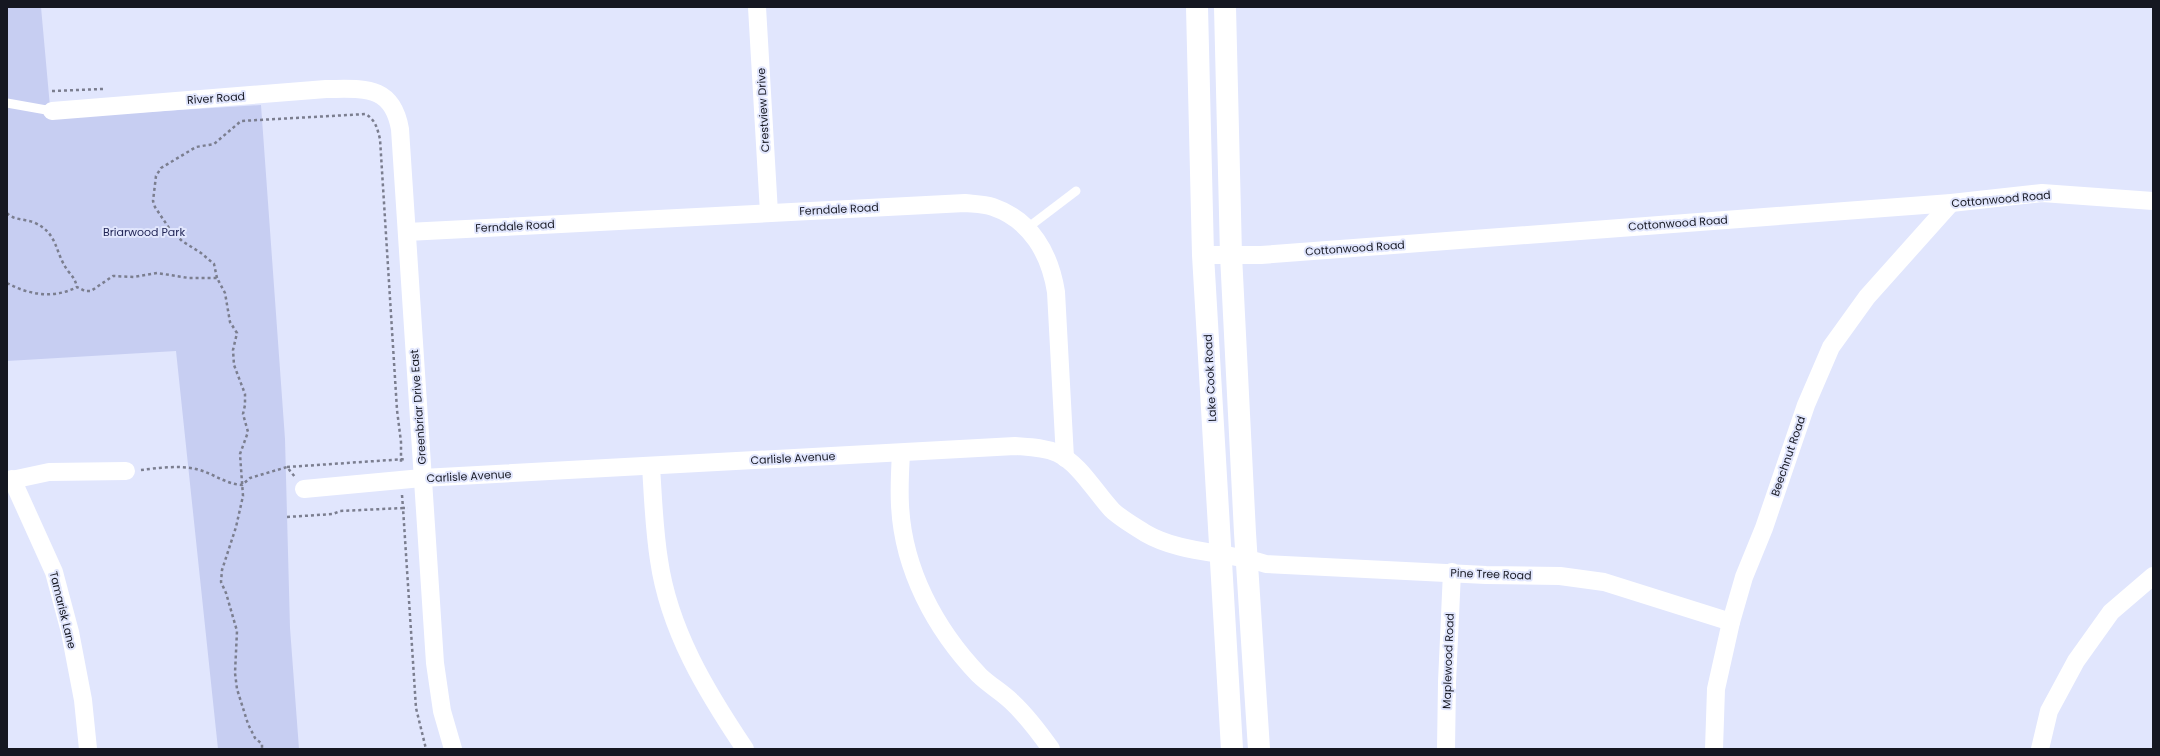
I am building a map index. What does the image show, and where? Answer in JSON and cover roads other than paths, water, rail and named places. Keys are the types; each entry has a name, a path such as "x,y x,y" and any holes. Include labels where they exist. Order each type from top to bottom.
{"main road":[{"name":"Lake Cook Road","path":"1197,7 1203,255 1232,749"},
{"path":"1225,7 1231,254 1246,557 1259,749"}],"street":[{"name":"Crestview Drive","path":"757,7 769,212"},
{"name":"River Road","path":"52,111 326,90 364,89 380,94"},
{"name":"Greenbriar Drive East","path":"380,94 390,101 399,121 435,663 442,711 453,749"},
{"name":"Cottonwood Road","path":"1203,255 1261,255 1951,203 2042,193 2153,201"},
{"name":"Ferndale Road","path":"407,232 965,203 992,207 1016,218 1026,229 1046,254 1053,275 1056,292 1064,458"},
{"name":"Beechnut Road","path":"1714,749 1716,689 1731,622 1744,577 1764,528 1806,406 1830,347 1867,297 1951,203"},
{"name":"Carlisle Avenue","path":"304,489 422,478 1015,446 1042,448 1058,453 1071,463 1114,511 1145,533 1179,546 1246,557"},
{"path":"901,453 900,505 905,543 916,580 934,615 956,649 980,676 1012,702 1033,724 1051,749"},
{"path":"651,466 659,561 671,609 690,661 713,702 745,749"},
{"path":"10,480 49,472 126,471"},
{"name":"Tamarisk Lane","path":"10,480 54,572 72,639 83,700 88,749"},
{"name":"Pine Tree Road","path":"1246,557 1266,564 1452,572 1486,575 1560,576 1604,582 1731,622"},
{"name":"Maplewood Road","path":"1446,749 1446,682 1452,572"},
{"path":"2040,749 2050,711 2076,660 2111,612 2153,576"}],"lane":[{"path":"8,102 52,111"},
{"path":"1026,229 1076,191"}],"park label":[{"name":"Briarwood Park","path":"144,232"}]}
